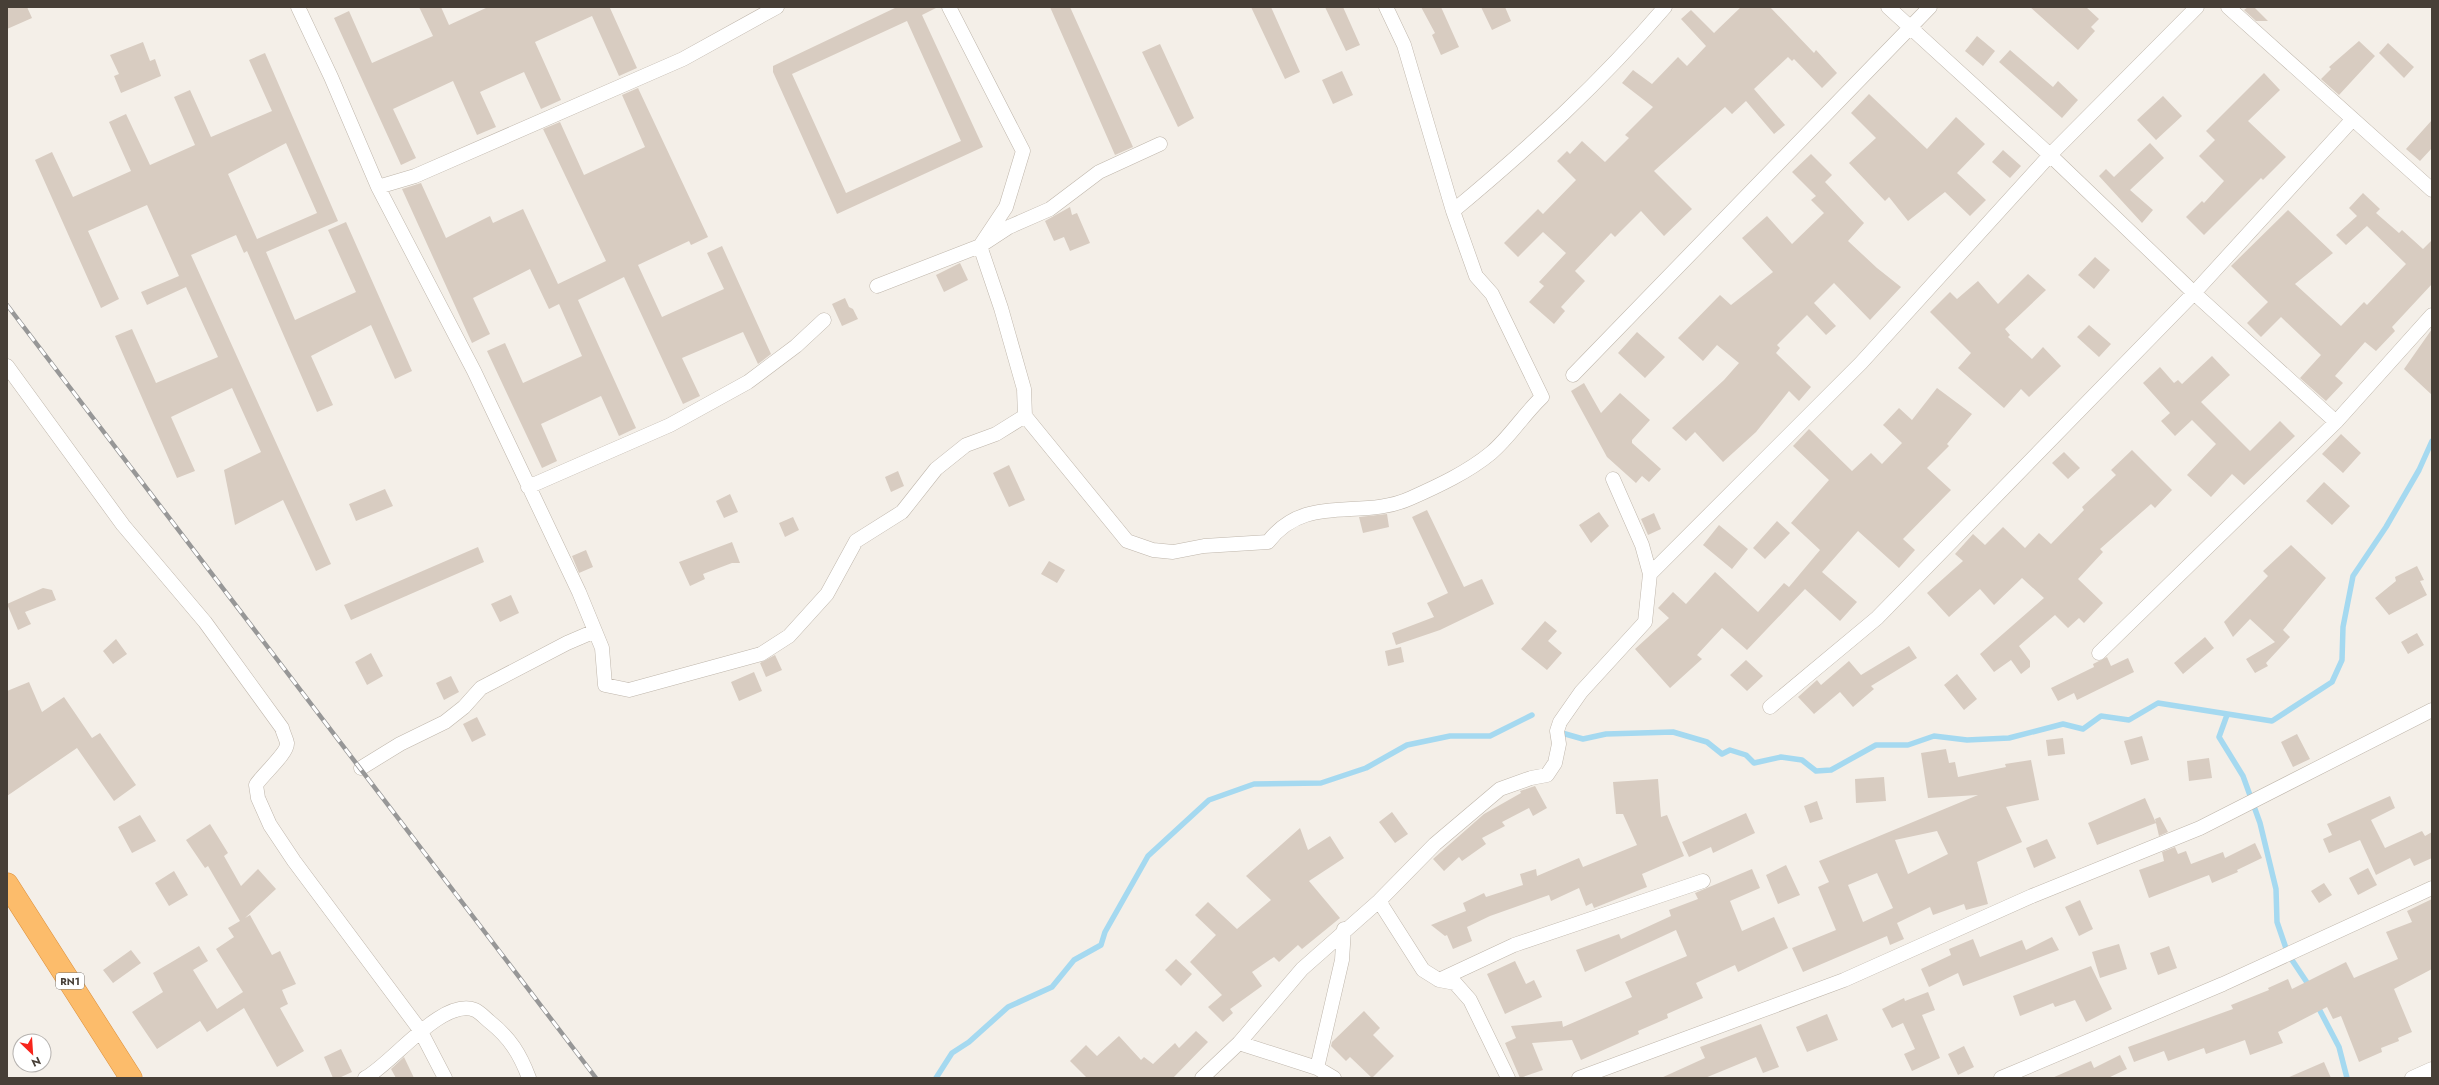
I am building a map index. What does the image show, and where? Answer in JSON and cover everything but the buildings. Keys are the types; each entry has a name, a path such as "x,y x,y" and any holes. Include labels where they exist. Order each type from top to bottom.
{"highway":[{"name":"RN1","path":"7,884 132,1078"}],"street":[{"path":"298,7 331,77 378,187 474,371 579,592 602,648 605,685 629,690 761,654 789,636 827,594 856,541 902,512 936,469 966,445 996,434 1025,416"},
{"path":"378,187 414,176 682,59 777,7"},
{"path":"949,7 1023,151 1006,207 980,246"},
{"path":"980,246 1001,308 1024,388 1025,416 1128,541 1153,550 1173,552 1204,546 1268,542 1279,528 1298,516 1322,511 1382,508 1432,489 1490,453 1512,432 1524,415 1542,397 1492,294 1476,276 1453,211 1404,45 1386,7"},
{"path":"1453,211 1520,155 1576,102 1620,59 1664,7"},
{"path":"1888,7 2050,155 2194,293 2336,422"},
{"path":"1573,375 1930,7"},
{"path":"1650,574 1861,363 2050,155 2198,7"},
{"path":"2228,7 2352,120 2432,190"},
{"path":"1770,707 1877,618 2194,293 2352,120"},
{"path":"877,286 980,246 1009,227 1050,209 1099,172 1160,144"},
{"path":"2099,653 2336,422 2432,315"},
{"path":"528,487 670,425 748,382 796,346 824,320"},
{"path":"7,366 123,525 205,622 282,728 287,744 285,754 264,773 256,785 258,798 270,825 294,861 420,1030 445,1078"},
{"path":"1202,1078 1239,1043 1302,969 1344,929 1379,901 1435,844 1500,789 1531,778 1547,775 1555,763 1559,744 1557,731 1560,722 1581,692 1645,622 1650,574 1642,545 1613,479"},
{"path":"361,768 400,744 418,738 445,722 464,707 481,688 567,643 595,631"},
{"path":"1579,1078 1844,980 2032,896 2200,828 2432,710"},
{"path":"1439,980 1514,945 1703,881"},
{"path":"2001,1078 2223,984 2432,888"},
{"path":"1379,901 1423,970 1439,980 1455,983 1470,1000 1508,1078"},
{"path":"1317,1068 1342,960 1344,929"},
{"path":"365,1078 378,1071 420,1030 452,1012 465,1009 476,1010 509,1040 520,1055 529,1078"},
{"path":"1239,1043 1317,1068 1334,1078"},
{"path":"2412,1078 2432,1069"}],"waterway":[{"path":"1562,733 1583,739 1606,734 1673,732 1707,742 1722,754 1730,750 1746,755 1754,763 1781,757 1802,760 1816,771 1831,770 1876,745 1908,745 1934,736 1967,740 2009,738 2063,724 2083,729 2101,716 2129,720 2158,703 2272,721 2332,682 2342,660 2343,627 2353,576 2386,527 2419,470 2432,441"},
{"path":"936,1078 952,1053 969,1042 1008,1007 1052,987 1074,960 1101,945 1105,932 1148,856 1209,800 1254,784 1321,783 1366,768 1407,745 1450,736 1490,736 1532,715"},
{"path":"2227,715 2219,737 2243,776 2260,823 2276,889 2277,922 2288,954 2310,987"},
{"path":"2317,1005 2339,1047 2347,1078"}],"railway":[{"path":"7,305 596,1078"}]}
